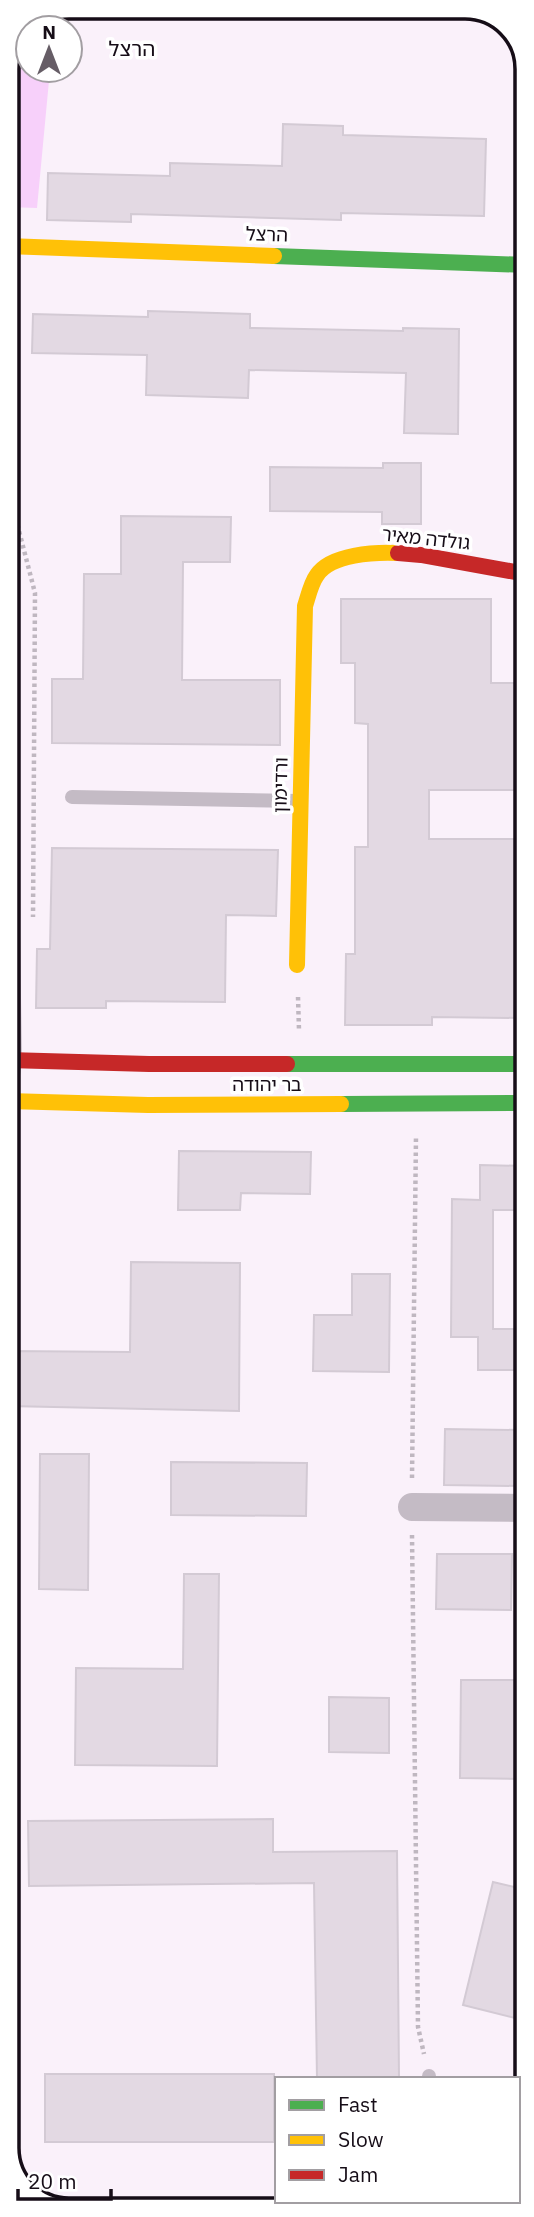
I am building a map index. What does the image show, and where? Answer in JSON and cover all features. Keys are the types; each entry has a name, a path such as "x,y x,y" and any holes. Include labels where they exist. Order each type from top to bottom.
{"street":[{"name":"הרצל","path":"19,246 515,264"},
{"name":"גולדה מאיר","path":"305,606 317,574 343,557 381,552 421,555 515,572"},
{"name":"ורדימון","path":"297,965 305,606"},
{"name":"בר יהודה","path":"19,1061 515,1064"},
{"name":"בר יהודה","path":"19,1101 148,1105 515,1103"},
{"path":"412,1507 515,1508"}],"lane":[{"path":"72,797 300,801"}],"path":[{"path":"19,531 35,593 33,923"},
{"path":"297,965 300,1064"},
{"path":"416,1105 412,1507 418,2027 429,2077"}],"shaded area":[{"path":"19,84 49,84 37,208 19,207"}],"building":[{"path":"283,124 343,126 343,135 486,139 484,216 341,213 341,220 131,214 131,222 47,220 48,173 170,176 170,163 282,166"},
{"path":"148,311 250,314 250,328 403,331 403,328 459,329 458,434 404,433 406,373 249,370 248,398 146,395 147,355 32,353 33,314 148,317"},
{"path":"383,463 421,463 421,524 382,524 382,512 270,511 270,467 383,468"},
{"path":"121,516 231,517 230,562 183,562 182,680 280,680 280,745 52,743 52,679 83,679 84,574 121,574"},
{"path":"341,599 491,599 491,683 515,683 515,790 429,790 429,839 515,839 515,1018 432,1017 432,1025 345,1025 346,954 355,954 355,847 368,847 368,724 355,723 355,663 341,663"},
{"path":"52,848 278,850 276,916 226,915 225,1002 106,1001 106,1008 36,1008 37,949 50,949"},
{"path":"179,1151 311,1152 310,1194 241,1193 240,1210 178,1210"},
{"path":"480,1165 515,1166 515,1210 493,1210 493,1329 515,1329 515,1370 478,1370 478,1337 451,1337 452,1199 480,1200"},
{"path":"131,1262 240,1263 239,1411 19,1406 19,1351 130,1352"},
{"path":"352,1274 390,1274 389,1372 313,1371 314,1315 352,1315"},
{"path":"445,1429 515,1430 515,1486 444,1485"},
{"path":"40,1454 89,1454 88,1590 39,1589"},
{"path":"171,1462 307,1463 306,1516 171,1515"},
{"path":"437,1554 512,1554 511,1610 436,1609"},
{"path":"184,1574 219,1574 217,1766 75,1765 76,1668 183,1669"},
{"path":"461,1680 515,1680 515,1779 460,1778"},
{"path":"329,1697 389,1698 389,1753 329,1752"},
{"path":"273,1819 273,1852 397,1851 399,2077 317,2077 314,1883 29,1886 28,1821"},
{"path":"493,1882 515,1887 515,2018 463,2005"},
{"path":"45,2074 274,2074 274,2142 45,2142"}],"traffic: fast":[{"path":"274,256 515,265"},
{"path":"287,1064 515,1064"},
{"path":"341,1104 515,1103"}],"traffic: slow":[{"path":"19,246 274,256"},
{"path":"297,965 305,606 315,578 332,563 366,554 398,553"},
{"path":"19,1101 148,1105 341,1104"}],"traffic: jam":[{"path":"398,553 515,572"},
{"path":"19,1060 287,1064"}],"district":[{"name":"הרצל","path":"132,49"}]}
